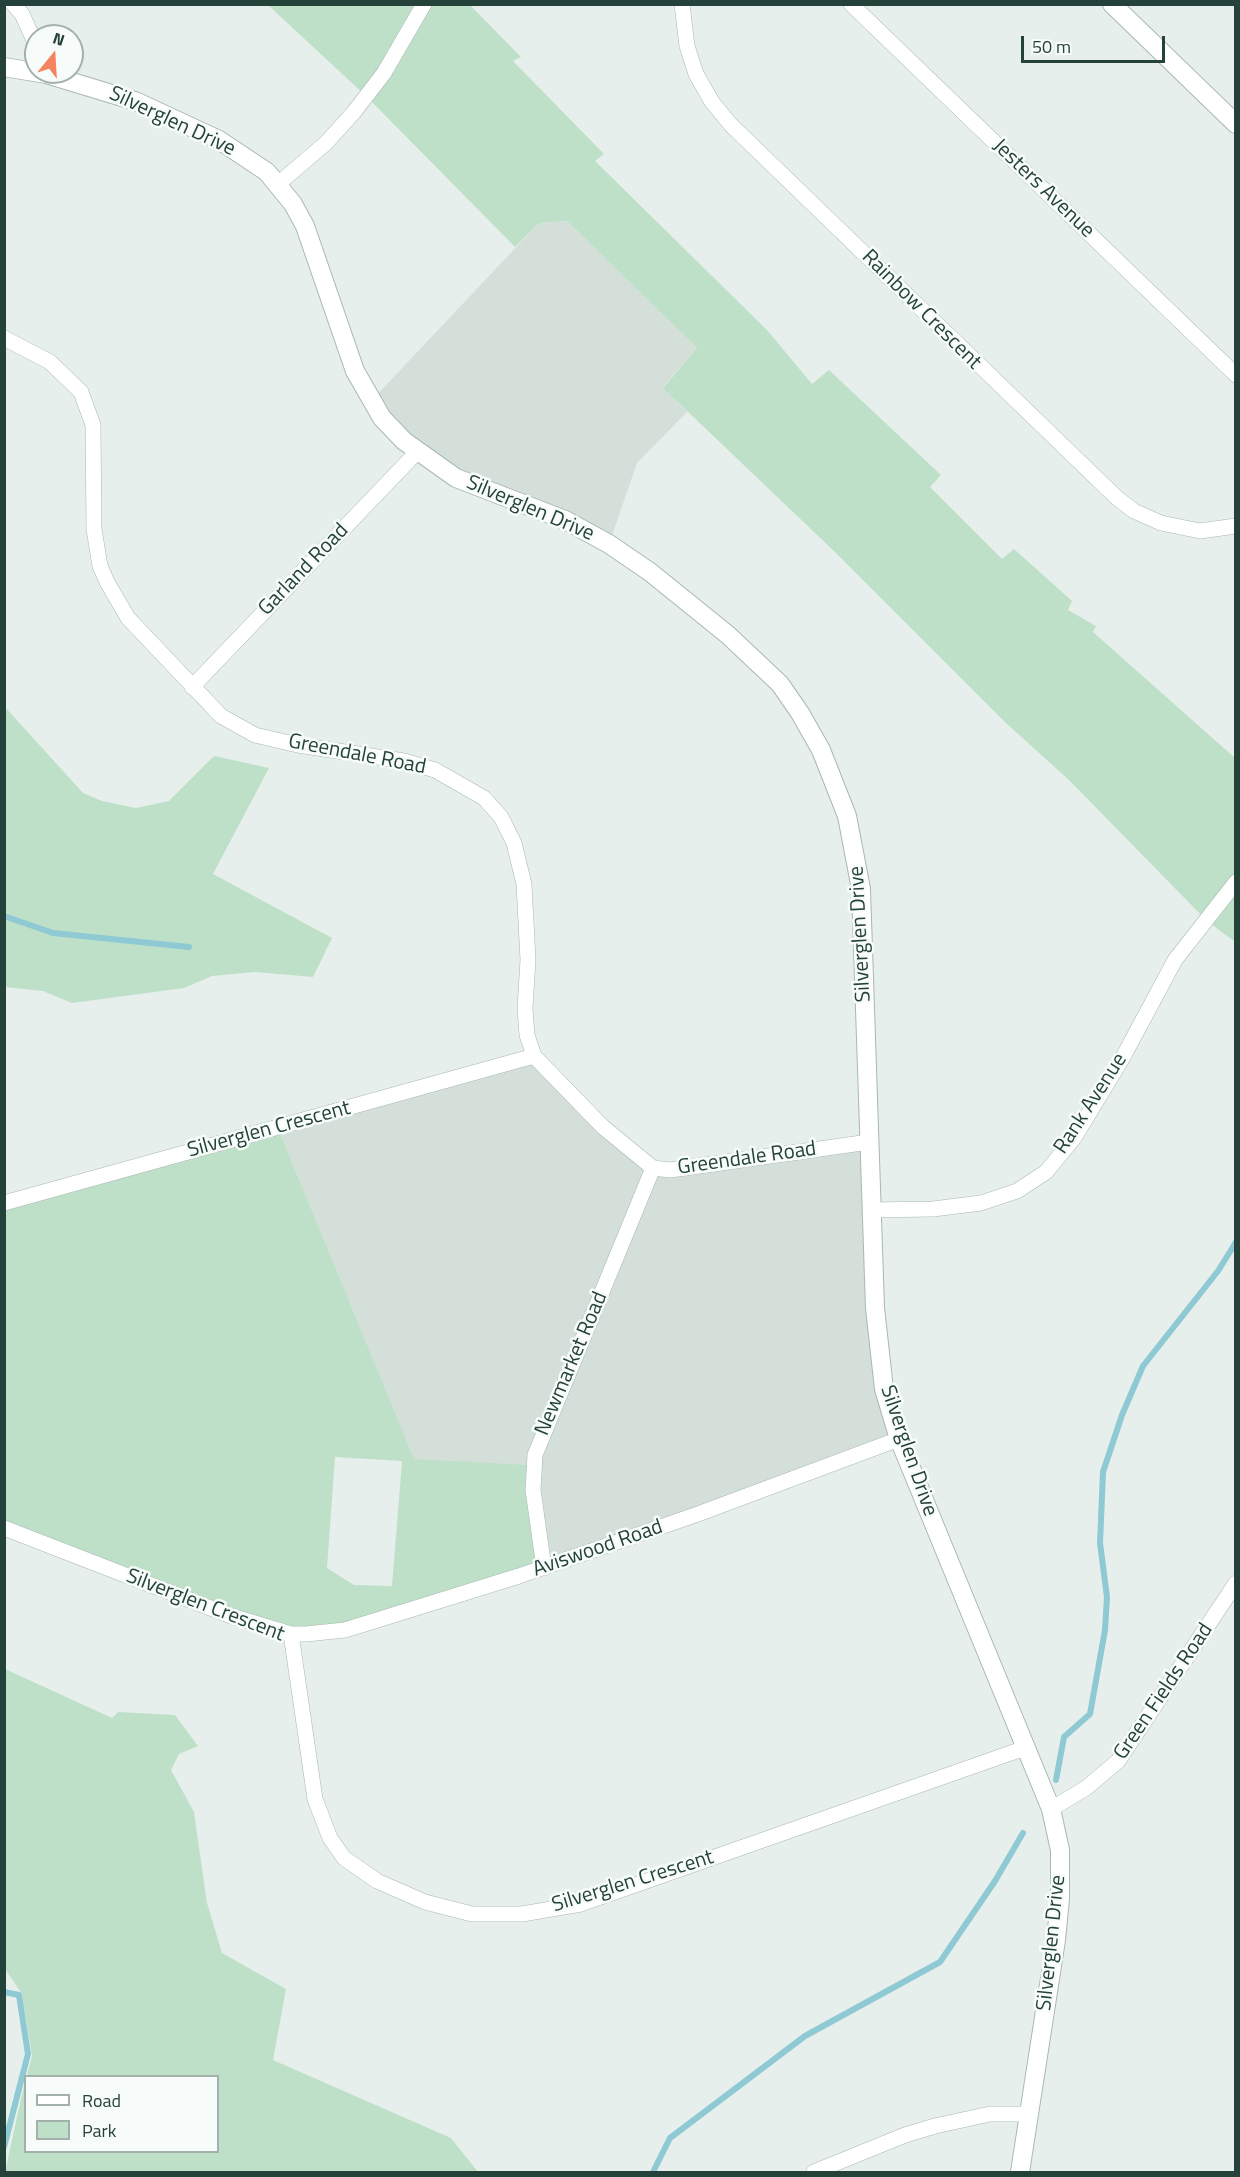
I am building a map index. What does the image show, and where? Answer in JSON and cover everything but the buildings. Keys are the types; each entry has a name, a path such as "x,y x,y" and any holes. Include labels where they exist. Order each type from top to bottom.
{"street":[{"path":"14,4 27,24"},
{"path":"278,184 326,143 354,112 384,73 424,4"},
{"name":"Rainbow Crescent","path":"682,4 687,46 696,74 712,102 731,125 1091,474 1134,511 1161,523 1200,531 1236,526"},
{"name":"Jesters Avenue","path":"851,4 1236,375"},
{"path":"1112,4 1236,124"},
{"name":"Silverglen Drive","path":"4,67 24,70"},
{"name":"Silverglen Drive","path":"84,84 103,89 177,120 248,157 278,184 305,226 346,350 360,381 382,418 417,452 456,478 565,520 617,549 681,595 728,634 780,684 821,750 847,816 861,889 871,1210 881,1370 899,1439 1051,1809 1060,1850 1060,1899 1020,2172"},
{"name":"Greendale Road","path":"4,338 50,362 81,392 93,424 94,529 100,566 113,595 128,618 221,716 255,735 298,745 404,761 435,770 484,798 501,817 514,843 524,884 528,960 525,1008 527,1035 534,1056 578,1103 653,1168 670,1170 699,1167 869,1142"},
{"name":"Garland Road","path":"192,687 417,452"},
{"name":"Rank Avenue","path":"871,1210 933,1209 981,1203 1017,1191 1046,1172 1074,1138 1123,1057 1175,960 1236,882"},
{"name":"Silverglen Crescent","path":"4,1203 534,1056"},
{"name":"Newmarket Road","path":"544,1568 533,1490 535,1455 653,1168"},
{"name":"Aviswood Road","path":"291,1634 345,1630 544,1568 899,1439"},
{"name":"Silverglen Crescent","path":"4,1528 231,1616 291,1634 315,1799 330,1838 344,1858 366,1875 425,1902 472,1914 522,1914 581,1904 1025,1748"},
{"name":"Green Fields Road","path":"1051,1809 1086,1788 1118,1761 1236,1583"},
{"path":"814,2172 905,2135 935,2126 990,2114 1030,2114"}],"shaded area":[{"path":"567,221 697,348 663,387 687,412 637,463 609,544 456,478 371,401 539,223"},
{"path":"534,1057 653,1168 869,1142 870,1210 899,1440 544,1568 532,1465 414,1460 278,1128"}],"green space":[{"path":"469,4 521,57 513,61 604,154 595,161 767,330 812,384 829,370 941,475 930,487 1002,559 1014,549 1072,601 1068,610 1096,626 1093,632 1235,758 1235,942 1206,920 1069,780 1007,724 836,553 663,388 697,348 567,221 539,223 515,247 367,97 268,5"},
{"path":"4,706 83,793 102,801 136,808 169,801 214,756 269,768 213,874 332,938 313,977 255,972 212,976 184,988 72,1003 43,991 5,987"},
{"path":"278,1128 414,1459 532,1465 544,1568 306,1635 5,1529 5,1202","holes":["335,1457 402,1461 392,1586 354,1585 327,1568"]},
{"path":"5,1669 112,1718 118,1712 175,1715 198,1746 179,1754 171,1770 194,1812 207,1903 222,1953 286,1989 273,2060 451,2138 478,2172 5,2172 24,2086 24,2153 219,2153 219,2075 27,2075 32,2056 22,1994 5,1969"}],"waterway":[{"path":"4,916 53,933 189,947"},
{"path":"1056,1780 1064,1737 1090,1714 1105,1630 1107,1597 1100,1543 1103,1472 1122,1415 1143,1366 1218,1271 1236,1242"},
{"path":"653,2172 670,2138 805,2036 940,1962 995,1881 1023,1833"},
{"path":"4,1992 19,1995 28,2054 4,2147"}]}
